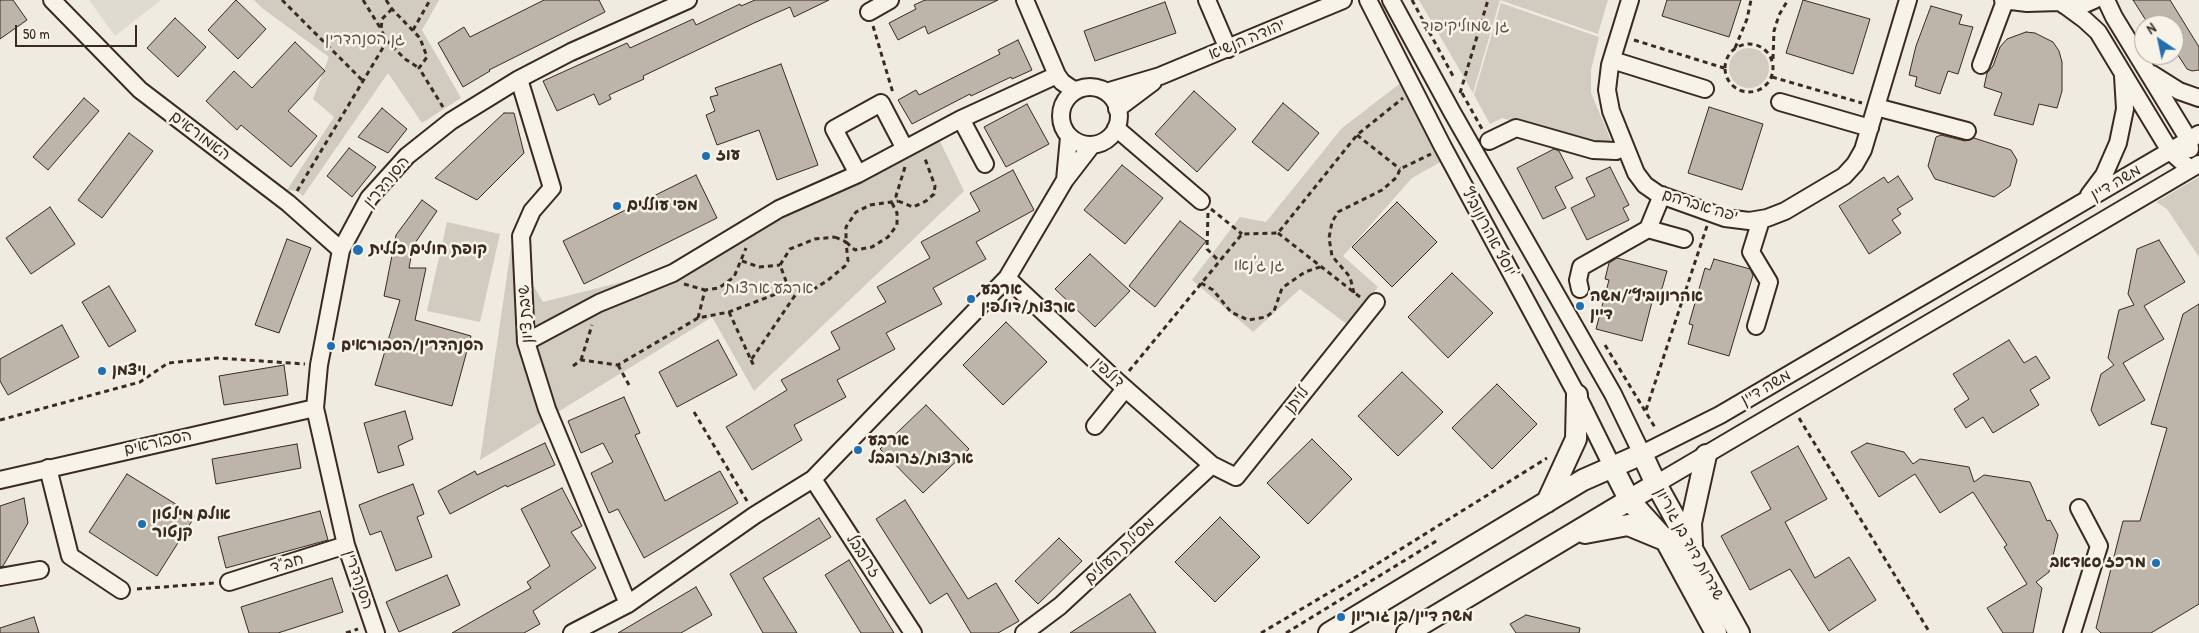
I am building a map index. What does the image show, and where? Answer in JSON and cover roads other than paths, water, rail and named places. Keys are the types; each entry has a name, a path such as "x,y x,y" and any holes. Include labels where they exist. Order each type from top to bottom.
{"main road":[{"path":"1547,502 1576,439 1577,395"},
{"name":"משה דיין","path":"1329,633 1583,480 1642,454"},
{"name":"שדרות דוד בן גוריון","path":"1642,454 1656,484 1738,633"},
{"path":"1692,550 1691,523 1706,455"},
{"name":"שדרות דוד בן גוריון","path":"1612,466 1630,500 1666,541 1716,633"},
{"name":"משה דיין","path":"1407,633 1656,484"},
{"path":"1568,536 1628,524 1666,541"}],"street":[{"name":"האמוראים","path":"48,0 140,90 288,203 341,250"},
{"name":"האמוראים","path":"52,0 64,14"},
{"name":"הסנהדרין","path":"376,633 346,545 315,408 319,366 341,250 369,198 407,156 451,121 519,79 571,52 688,0"},
{"path":"869,12 890,0"},
{"path":"1025,0 1057,74 1062,82 1075,91"},
{"path":"1207,0 1228,49"},
{"name":"יוסף אהרונוביץ'","path":"1391,0 1453,116 1613,394 1642,454"},
{"name":"יפה אברהם","path":"1630,0 1607,80 1608,100 1642,182 1651,190 1662,195 1738,220 1761,220 1785,211 1844,176 1859,158 1870,128 1908,0"},
{"path":"1982,65 2004,0 2027,3 2060,3 2078,7 2094,0"},
{"path":"2106,0 2112,14 2145,67 2194,137 2194,166"},
{"name":"יהודה הנשיא","path":"1106,92 1160,76 1338,2 1360,6 1371,5"},
{"path":"2060,3 2085,20 2098,32 2170,151 2194,166"},
{"name":"יוסף אהרונוביץ'","path":"1371,5 1443,147 1577,395 1612,466"},
{"path":"1612,60 1705,89"},
{"path":"2145,67 2170,86 2199,98"},
{"path":"2083,202 2104,175 2118,143 2125,110 2125,86 2122,71"},
{"path":"526,342 599,303 673,273 779,209 858,174 962,119 1057,74"},
{"name":"יהודה הנשיא","path":"1118,109 1160,76"},
{"name":"שיבת ציון","path":"519,79 552,188 532,211 521,236 526,342 547,409 628,604"},
{"path":"1087,87 1097,88 1106,92 1113,99 1118,109 1116,128 1110,136 1102,142 1092,145 1078,142 1069,137 1063,129 1061,116 1062,106 1067,98 1075,91 1087,87"},
{"path":"1780,102 1870,128"},
{"path":"858,174 834,129 881,103 912,145"},
{"path":"1876,107 1967,131"},
{"path":"962,119 985,164"},
{"path":"1116,128 1201,201"},
{"path":"1489,141 1516,128 1593,150 1616,151 1626,147"},
{"path":"1065,180 1069,137"},
{"name":"משה דיין","path":"1642,454 1720,415 2194,137"},
{"path":"572,633 628,604 755,515 813,479 1007,278 1065,180 1092,145"},
{"name":"משה דיין","path":"1656,484 1706,455 1795,412 2194,166"},
{"path":"1580,289 1578,280 1581,267 1648,229 1662,195"},
{"path":"1756,326 1769,282 1751,252 1761,220"},
{"path":"1648,229 1684,239"},
{"name":"דולפין","path":"1007,278 1122,386 1212,465"},
{"name":"לויתן","path":"1212,465 1236,477 1374,304"},
{"path":"1095,426 1122,386"},
{"name":"הסבוראים","path":"0,480 315,408"},
{"name":"מסילת העולים","path":"1024,633 1060,606 1212,465"},
{"path":"48,468 70,556 121,590"},
{"name":"זרובבל","path":"813,479 913,633"},
{"path":"2072,633 2099,546 2080,508"},
{"name":"חב\"ד","path":"229,582 346,545"},
{"path":"0,577 40,570"}],"place":[{"name":"עוז","path":"706,156"},
{"name":"מפי עוללים","path":"617,206"},
{"name":"קופת חולים כללית","path":"358,250"},
{"name":"ארבע ארצות/דולפין","path":"971,299"},
{"name":"אהרונוביץ׳/משה דיין","path":"1580,306"},
{"name":"הסנהדרין/הסבוראים","path":"331,346"},
{"name":"ויצמן","path":"102,371"},
{"name":"ארבע ארצות/זרובבל","path":"858,450"},
{"name":"אולם מילטון קנטור","path":"142,524"},
{"name":"מרכז סאדאב","path":"2156,563"},
{"name":"משה דיין/בן גוריון","path":"1341,617"}],"park label":[{"name":"גן שמוליקיפוד","path":"1465,27"},
{"name":"גן הסנהדרין","path":"365,40"},
{"name":"גן ג'נאו","path":"1259,266"},
{"name":"ארבע ארצות","path":"769,289"}]}
